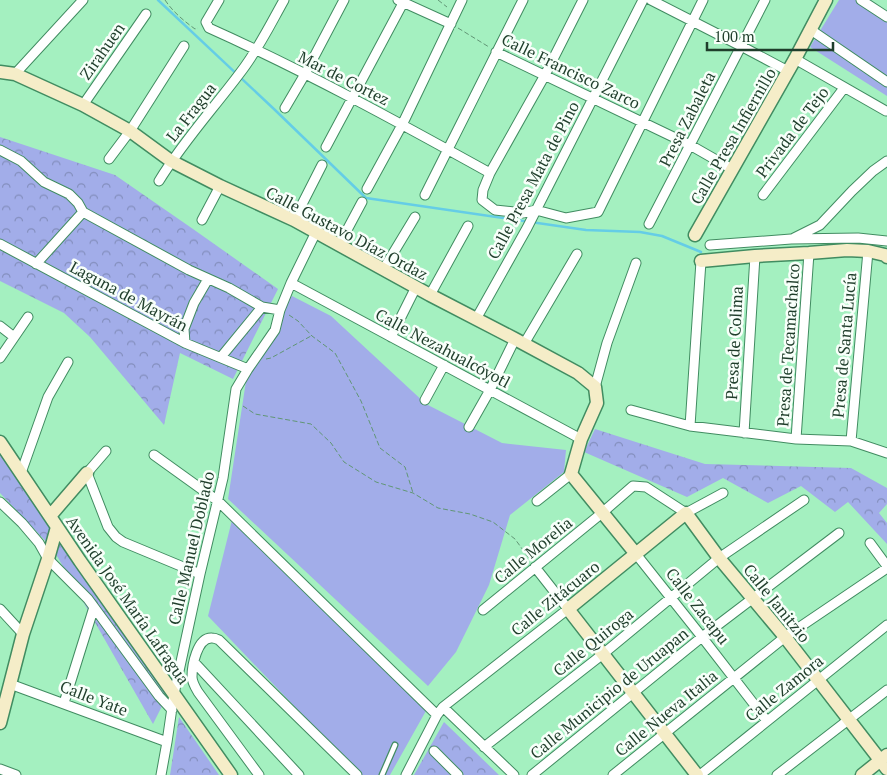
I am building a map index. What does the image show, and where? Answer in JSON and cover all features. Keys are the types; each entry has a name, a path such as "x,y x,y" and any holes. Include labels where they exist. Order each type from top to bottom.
{"street":[{"path":"15,74 83,0"},
{"path":"206,22 219,0"},
{"name":"La Fragua","path":"159,182 171,161 257,50 284,0"},
{"path":"285,108 344,0"},
{"path":"367,189 402,125 462,0"},
{"path":"425,195 523,0"},
{"path":"583,0 545,75 490,173 483,190 482,200 495,210 566,218 598,212 703,0"},
{"name":"Calle Presa Mata de Pino","path":"476,319 534,213 643,0"},
{"path":"652,0 788,71"},
{"name":"Presa Zabaleta","path":"649,224 765,0"},
{"name":"Calle Presa Infiernillo","path":"695,235 795,59 826,0"},
{"path":"861,0 887,17"},
{"path":"326,147 400,1 451,24"},
{"name":"Zirahuen","path":"82,105 146,14"},
{"name":"Mar de Cortez","path":"206,22 209,28 305,74 490,173"},
{"path":"811,30 887,82"},
{"path":"109,159 130,131 184,46"},
{"name":"Calle Francisco Zarco","path":"496,52 690,144 732,169"},
{"path":"795,59 886,111"},
{"name":"Calle Gustavo Díaz Ordaz","path":"0,72 15,74 82,105 130,131 171,161 294,220 430,296 578,373 595,387"},
{"name":"Privada de Tejo","path":"764,195 844,88"},
{"path":"0,150 21,161 44,182 69,194 84,212 189,270 229,288 262,307 280,310"},
{"path":"792,239 820,225 852,191 873,171 887,161"},
{"path":"294,220 322,165"},
{"path":"202,220 220,186"},
{"path":"339,245 362,202"},
{"path":"36,264 84,212"},
{"path":"383,270 415,217"},
{"path":"430,296 468,226"},
{"name":"Calle Manuel Doblado","path":"161,775 174,694 200,574 224,478 236,389 250,365 275,330 280,310 291,282 316,232"},
{"path":"710,245 792,239 858,238 887,241"},
{"name":"Laguna de Mayrán","path":"0,244 185,343 221,357 250,365"},
{"path":"690,426 701,261 847,250 868,251 887,257"},
{"name":"Presa de Santa Lucía","path":"851,440 868,251"},
{"name":"Presa de Tecamachalco","path":"796,439 809,253"},
{"path":"469,427 490,390 577,254"},
{"name":"Presa de Colima","path":"744,433 755,256"},
{"path":"537,501 571,474 581,439 597,403 595,387 607,343 636,263"},
{"path":"185,343 184,330 194,303 208,279"},
{"name":"Calle Nezahualcóyotl","path":"291,282 581,439"},
{"path":"391,337 416,287"},
{"path":"221,357 262,307"},
{"path":"0,358 28,317"},
{"path":"0,326 14,337"},
{"path":"21,473 48,396 68,362"},
{"path":"424,400 444,366"},
{"path":"631,410 690,426 796,439 851,440 887,453"},
{"name":"Avenida José María Lafragua","path":"0,442 53,522 231,775"},
{"path":"0,723 23,634 48,559 53,522 87,473 106,451"},
{"path":"154,455 218,501 440,711 484,747 514,775"},
{"path":"87,473 108,527 116,537 123,542 200,574"},
{"name":"Calle Zacapu","path":"571,474 702,636 767,721"},
{"name":"Calle Morelia","path":"482,610 633,486"},
{"name":"Calle Janitzio","path":"633,486 646,487 686,513 719,558 885,762"},
{"path":"686,513 723,493"},
{"name":"Calle Quiroga","path":"484,747 603,654 719,558 804,500"},
{"name":"Avenida José María Lafragua","path":"0,502 39,543 48,559 88,599 159,696 172,710"},
{"name":"Calle Zitácuaro","path":"440,711 686,513"},
{"name":"Calle Municipio de Uruapan","path":"532,775 702,636 839,533"},
{"path":"870,543 887,567"},
{"path":"535,567 698,775"},
{"name":"Calle Nueva Italia","path":"614,775 785,637 887,567"},
{"path":"64,703 94,607"},
{"path":"0,609 23,634"},
{"name":"Calle Zamora","path":"698,775 887,625"},
{"path":"259,775 193,683 195,658 200,645 205,639 213,638 219,640 357,775"},
{"path":"184,648 299,775"},
{"name":"Calle Yate","path":"10,684 167,742"},
{"path":"777,775 887,690"},
{"path":"406,775 440,711"},
{"path":"434,751 458,775"},
{"path":"862,775 885,762"},
{"path":"0,769 16,775"}],"lane":[{"path":"382,775 394,745"}],"path":[{"path":"164,0 170,8 195,29 200,28 206,22"},
{"path":"438,0 456,13"},
{"name":"Calle Francisco Zarco","path":"451,24 496,52"},
{"path":"280,310 298,321 312,336 335,353 361,401 380,448 405,467 412,493"},
{"path":"250,365 271,358 312,336"},
{"path":"235,399 255,414 311,424 331,442 344,462 376,482 412,493 438,508 470,514 493,522 515,539 535,567"}],"green space":[{"path":"839,0 856,0 887,20 887,96 810,47"},
{"path":"0,137 115,175 278,289 233,379 180,353 164,425 90,337 64,313 0,281"},
{"path":"292,296 331,316 426,404 502,443 566,450 564,472 510,515 489,585 456,652 428,686 228,499 246,381 280,310"},
{"path":"595,429 705,464 851,468 887,488 887,504 879,513 887,523 887,544 848,502 835,512 801,486 768,503 723,478 687,497 584,452"},
{"path":"0,449 169,692 153,724 53,549 0,493"},
{"path":"232,520 427,709 390,775 360,775 208,616"},
{"path":"179,717 219,775 170,775"},
{"path":"444,722 499,775 414,775"}],"waterway":[{"path":"158,0 366,198 586,230 640,232 662,236 701,252"}]}
